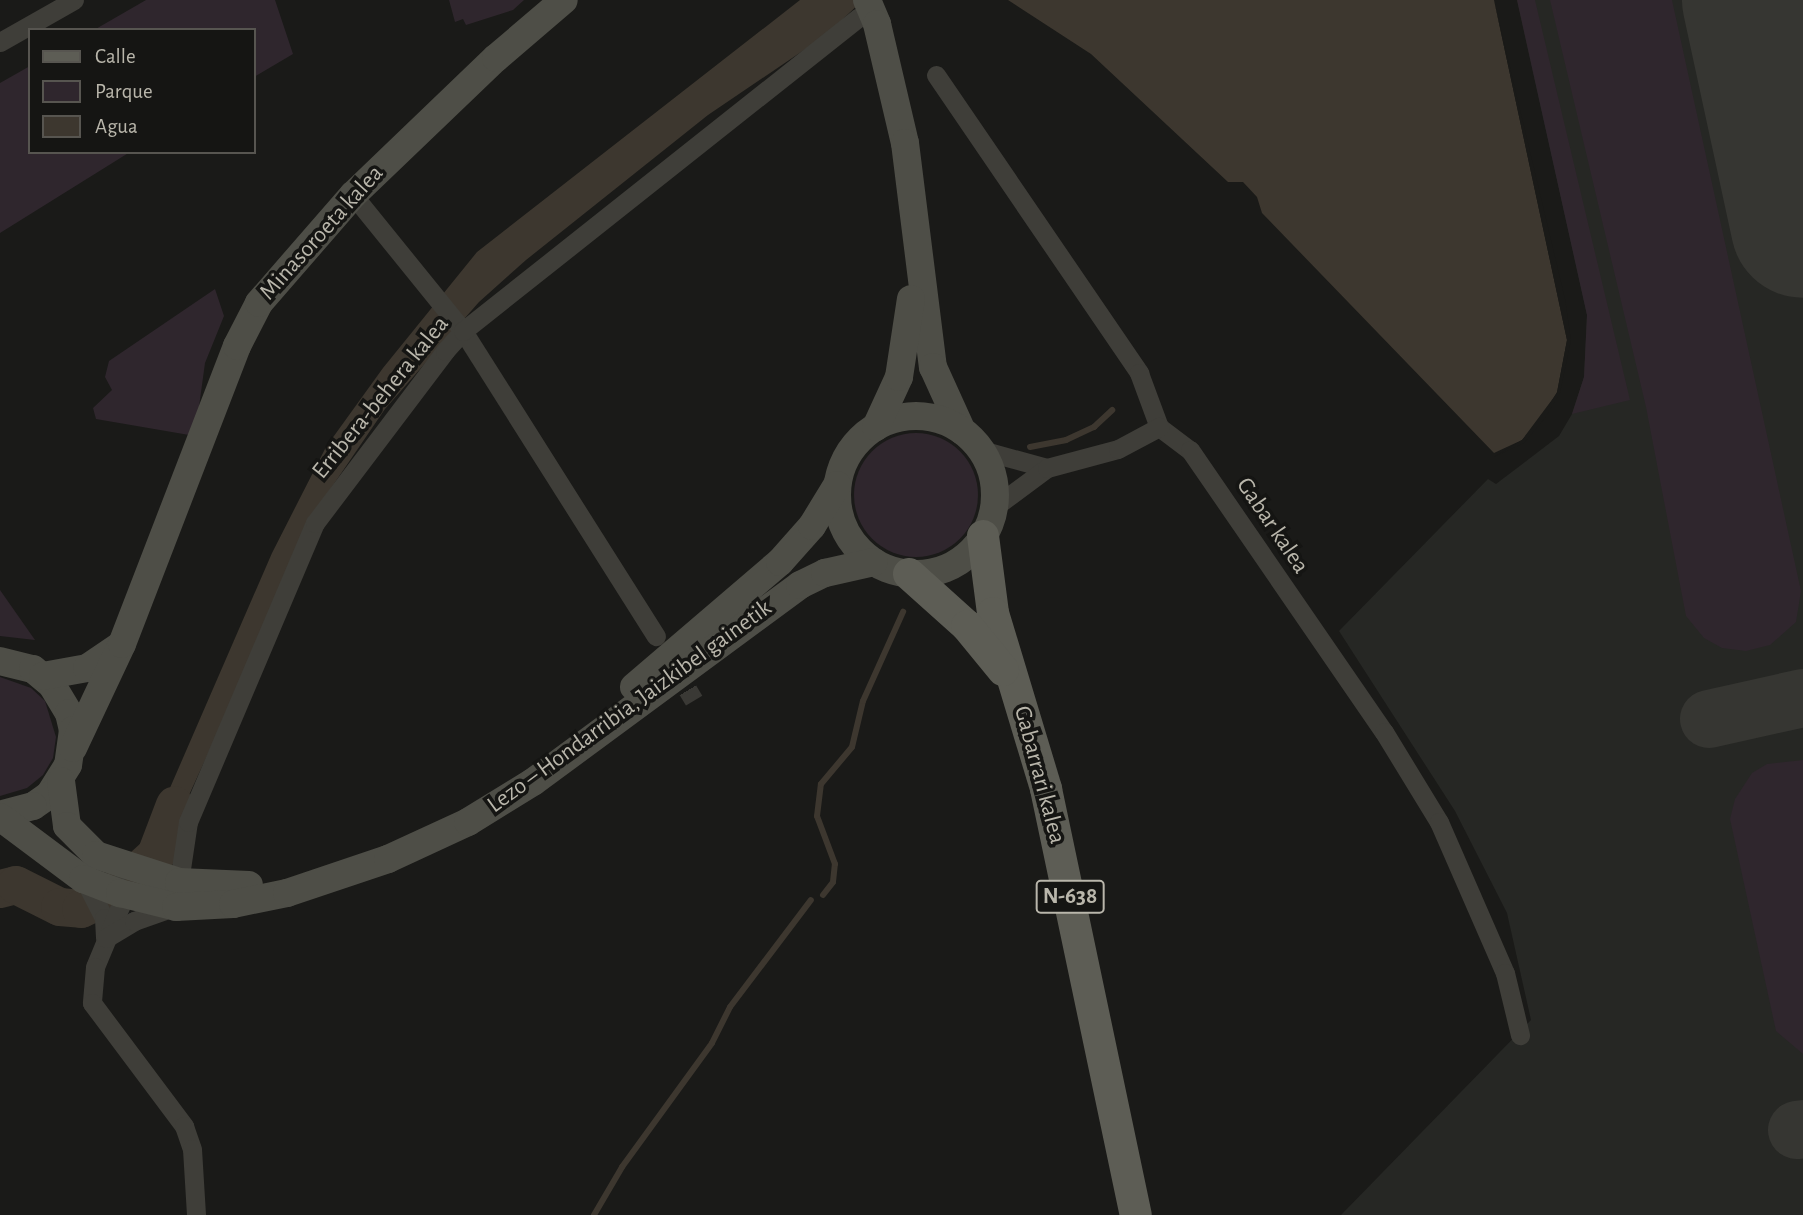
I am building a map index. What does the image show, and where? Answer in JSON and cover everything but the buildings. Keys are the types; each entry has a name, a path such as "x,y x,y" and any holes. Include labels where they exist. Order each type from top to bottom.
{"main road":[{"name":"Minasoroeta kalea","path":"61,780 73,748 122,644 247,324 273,282 353,195 496,58 564,0"},
{"path":"868,14 905,143 933,367 971,440"},
{"path":"837,485 854,446 876,427 900,377 905,351 914,219"},
{"path":"876,427 919,416 971,440"},
{"name":"N-638","path":"971,440 993,478 988,522 993,613 1016,690"},
{"name":"N-638","path":"837,485 841,520 849,537 874,562 909,573 943,569 973,549 988,522"},
{"name":"Lezo – Hondarribia, Jaizkibel gainetik","path":"85,863 121,897 285,882 382,850 464,812 578,735 780,562 812,526 837,485"},
{"name":"Lezo – Hondarribia, Jaizkibel gainetik","path":"0,816 85,863 167,892 233,904 287,893 388,859 468,822 534,782 800,585 834,570 874,562"},
{"name":"N-638","path":"909,573 967,626 1016,690"},
{"path":"43,676 87,667 122,644"},
{"path":"0,661 21,664 43,676 69,713 73,748"},
{"name":"Gabarrari kalea","path":"1016,690 1046,789 1116,1107 1136,1215"},
{"path":"0,816 33,806 61,780"},
{"path":"61,780 67,826 85,863"},
{"name":"Gabarrari kalea","path":"1116,1107 1149,1215"}],"street":[{"path":"0,42 74,0"},
{"name":"Erribera-behera kalea","path":"167,892 188,822 315,523 461,329 868,14"},
{"path":"936,75 1139,373 1159,427 1118,449 1047,468 988,522"},
{"path":"353,195 461,329 656,636"},
{"name":"Gabar kalea","path":"1159,427 1190,450 1384,732 1438,822 1505,973 1520,1035"},
{"path":"971,440 1047,468"},
{"path":"85,863 104,918 105,939"},
{"path":"105,939 134,920 167,892"},
{"path":"121,897 95,967 92,1003 184,1126 192,1149 196,1215"}],"shaded area":[{"path":"1517,0 1803,0 1803,1215 1341,1215 1531,1020 1507,913 1455,811 1339,631 1488,479 1496,484 1559,436 1572,414 1584,377 1587,315"}],"green space":[{"path":"146,0 275,0 293,54 256,76 256,28 97,28"},
{"path":"449,0 524,0 513,10 466,25 463,19 455,22"},
{"path":"1517,0 1535,0 1630,400 1572,414 1584,377 1587,315"},
{"path":"1550,0 1672,0 1801,591 1796,622 1770,645 1746,651 1722,648 1704,638 1686,616 1646,407"},
{"path":"28,67 28,154 127,154 0,233 0,83"},
{"path":"215,289 224,316 205,363 195,436 96,419 93,408 112,390 105,377 109,361"},
{"path":"916,433 940,438 960,451 973,471 978,495 973,519 960,539 940,552 916,557 892,552 872,539 859,519 854,495 859,471 872,451 892,438"},
{"path":"0,590 35,640 0,636"},
{"path":"0,677 31,688 45,701 56,737 53,758 43,775 27,788 0,796"},
{"path":"1803,760 1803,1054 1776,1031 1730,819 1735,799 1752,773 1767,764"}],"water":[{"path":"800,0 863,0 826,35 708,115 526,260 479,302 385,409 327,494 184,806 167,858 143,850 272,553 326,447 383,368 477,252"},
{"path":"1008,0 1494,0 1567,340 1557,392 1542,417 1522,440 1494,453 1262,213 1257,197 1243,182 1228,182 1091,54"}],"pier":[{"path":"1494,0 1565,299 1571,340 1560,393 1545,418 1524,443 1494,457 1522,440 1557,393 1567,340"}],"waterway":[{"path":"1030,447 1066,440 1094,427 1112,410"},
{"path":"823,895 833,882 835,864 817,816 821,784 852,747 863,701 903,612"},
{"path":"0,889 16,885 60,907 81,909 113,894 156,855 175,805"},
{"path":"594,1215 622,1167 712,1043 730,1007 811,900"}],"taxiway":[{"path":"1709,719 1803,698"},
{"path":"1797,1130 1803,1129"}],"runway":[{"path":"1754,0 1803,226"}],"tunnel":[{"path":"673,665 694,700"}]}
